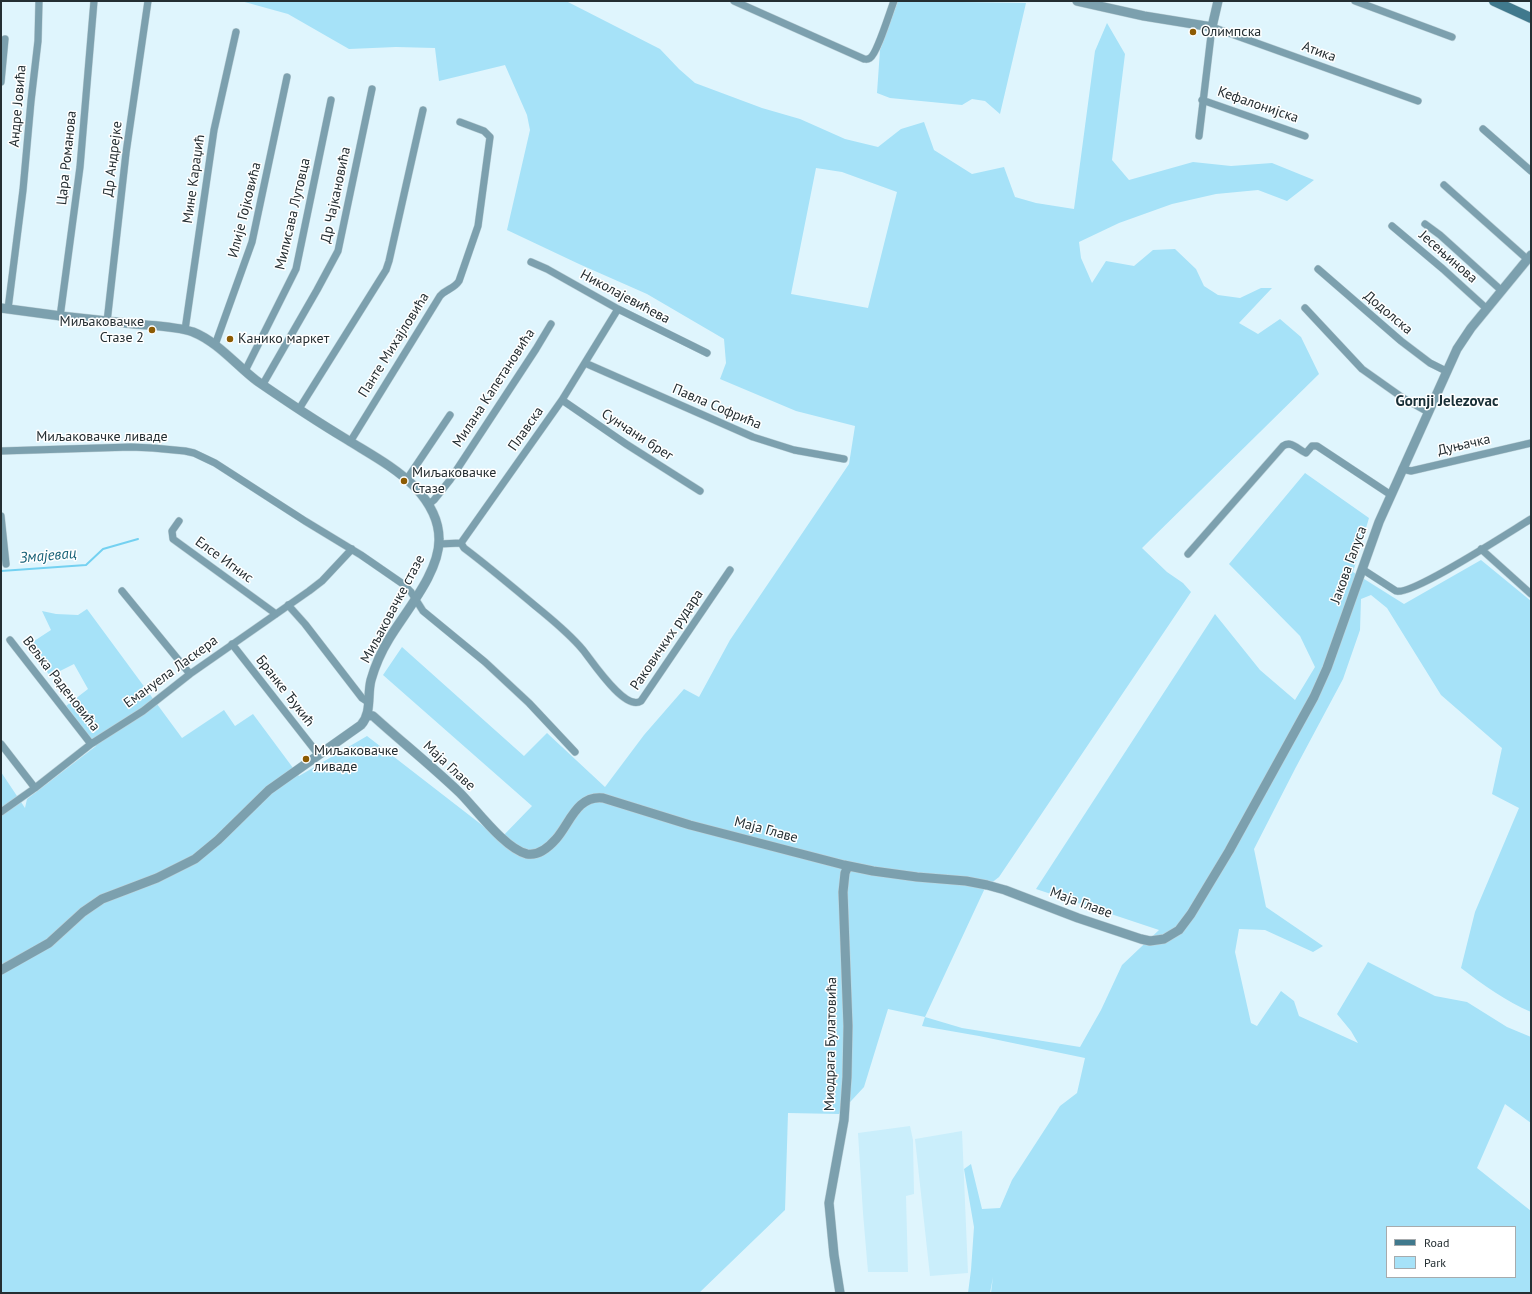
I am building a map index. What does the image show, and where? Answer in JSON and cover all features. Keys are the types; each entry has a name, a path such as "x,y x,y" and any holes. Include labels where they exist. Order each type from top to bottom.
{"main road":[{"path":"1494,1 1531,18"}],"street":[{"name":"Андре Јовића","path":"5,308 24,190 31,101 38,41 39,1"},
{"name":"Цара Романова","path":"60,316 80,167 94,1"},
{"name":"Др Андрејке","path":"107,322 126,153 148,1"},
{"path":"734,1 864,59 870,58 876,50 894,1"},
{"path":"1077,1 1144,16 1212,27"},
{"name":"Кефалонијска","path":"1199,136 1202,100 1212,27 1218,1"},
{"path":"1355,1 1452,37"},
{"name":"Атика","path":"1212,27 1418,102"},
{"name":"Мине Караџић","path":"185,330 214,130 236,32"},
{"path":"1,82 4,39"},
{"name":"Илије Гојковића","path":"215,345 252,242 287,77"},
{"name":"Др Чајкановића","path":"263,384 338,251 372,89"},
{"name":"Милисава Лутовца","path":"245,371 296,269 331,100"},
{"name":"Кефалонијска","path":"1202,100 1305,136"},
{"path":"299,409 386,270 423,110"},
{"name":"Панте Михајловића","path":"350,442 440,296 445,291 454,288 459,281 476,235 490,137 484,131 460,122"},
{"path":"1483,129 1531,171"},
{"path":"1444,185 1529,257"},
{"path":"1426,224 1502,291"},
{"name":"Јесењинова","path":"1392,226 1444,269 1487,309"},
{"name":"Јакова Галуса","path":"1204,892 1229,851 1314,697 1327,668 1372,539 1446,371 1463,339 1529,257"},
{"name":"Николајевићева","path":"531,262 547,269 618,309 707,353"},
{"name":"Додолска","path":"1318,269 1401,341 1430,363 1446,371"},
{"name":"Миљаковачке стазе","path":"5,308 107,322 185,330 198,334 215,345 245,371 299,409 407,479 428,504 435,519 439,544 432,569 383,650 371,681 367,715"},
{"path":"1305,308 1362,369 1403,398 1428,412"},
{"name":"Плавска","path":"461,543 562,400 618,309"},
{"name":"Милана Капетановића","path":"428,504 434,500 450,480 536,350 551,324"},
{"name":"Павла Софрића","path":"585,363 746,435 794,450 844,459"},
{"name":"Сунчани брег","path":"562,400 620,440 700,491"},
{"path":"407,479 450,415"},
{"name":"Дуњачка","path":"1402,469 1411,471 1531,443"},
{"path":"1188,554 1283,446 1287,444 1291,444 1306,454 1312,446 1317,446 1391,495"},
{"name":"Миљаковачке ливаде","path":"1,451 130,447 177,449 194,453 227,469 285,508 352,549 403,584 411,592 423,611 491,667 529,703 575,752"},
{"path":"1,516 6,564"},
{"path":"1362,569 1399,592 1422,584 1531,519"},
{"name":"Елсе Игнис","path":"179,521 172,531 173,539 276,614"},
{"path":"439,544 461,543"},
{"name":"Раковичких рудара","path":"461,543 464,548 553,620 583,650 614,688 623,696 635,703 642,700 730,570"},
{"name":"Емануела Ласкера","path":"1,812 35,788 90,744 143,711 190,674 315,587 352,549"},
{"path":"1480,549 1531,594"},
{"path":"122,591 190,674"},
{"path":"288,605 305,624 362,698 368,702"},
{"name":"Вељка Раденовића","path":"10,640 90,744"},
{"name":"Бранке Ђукић","path":"232,644 318,754"},
{"path":"1,970 49,943 83,912 102,899 157,878 195,860 218,840 262,796 318,754 355,730 365,721 367,715"},
{"name":"Маја Главе","path":"367,715 372,716 422,759 460,794 510,845 523,852 533,854 544,849 556,839 578,806 588,799 598,797 690,825 848,866 881,872 966,881 987,885 1005,890 1078,918 1150,941 1164,939 1179,930 1191,914 1204,892"},
{"path":"1,744 35,788"},
{"name":"Миодрага Булатовића","path":"840,1293 834,1254 829,1203 844,1120 847,1077 848,1026 843,892 845,873 848,866"}],"shaded area":[{"path":"910,1126 913,1140 914,1194 906,1196 908,1272 868,1272 858,1133"},
{"path":"962,1131 968,1273 930,1276 915,1139"}],"green space":[{"path":"241,1 566,1 660,49 695,83 762,108 800,119 845,139 878,147 901,129 924,122 934,150 972,174 1004,167 1015,197 1036,203 1074,209 1095,51 1107,23 1125,54 1112,160 1129,180 1193,162 1231,166 1272,163 1314,180 1287,201 1258,190 1216,194 1172,204 1119,223 1079,242 1081,258 1092,283 1106,261 1134,266 1153,250 1175,249 1196,269 1204,286 1218,295 1240,298 1261,288 1272,288 1239,323 1258,334 1280,319 1301,337 1319,374 1142,548 1167,572 1183,583 1191,592 999,877 985,888 925,1017 888,1009 864,1087 839,1114 788,1113 785,1210 699,1293 1,1293 1,772 25,808 27,799 96,746 66,706 88,689 74,664 50,676 28,645 51,630 42,611 56,614 78,615 87,609 182,738 224,710 235,726 253,714 299,776 367,736 500,839 532,806 383,675 402,647 524,756 547,733 605,787 644,735 684,689 699,697 730,640 849,464 855,426 796,411 720,379 726,363 724,339 647,294 507,230 530,130 527,115 505,65 439,81 435,48 396,47 349,49 288,14","holes":["816,168 842,172 897,192 868,308 791,294"]},
{"path":"898,1 1026,3 1000,114 985,101 972,99 962,105 890,98 877,93 880,50"},
{"path":"1305,473 1369,518 1353,572 1404,604 1481,560 1531,601 1531,1012 1495,992 1461,968 1475,912 1519,808 1492,794 1502,748 1441,695 1387,608 1371,595 1361,599 1360,630 1343,679 1254,849 1266,907 1323,946 1313,952 1265,930 1239,929 1235,952 1251,1023 1257,1026 1281,991 1294,1001 1299,1016 1358,1043 1351,1031 1337,1014 1368,962 1435,996 1467,1002 1507,1027 1531,1037 1531,1123 1505,1104 1477,1168 1531,1211 1531,1293 991,1293 993,1277 990,1293 968,1293 974,1227 964,1169 971,1164 982,1209 1000,1208 1012,1180 1060,1106 1077,1093 1085,1058 922,1026 925,1017 962,1028 1080,1047 1101,1010 1122,965 1159,930 1036,889 1215,614 1260,670 1295,700 1315,667 1300,636 1229,564"}],"waterway":[{"name":"Змајевац","path":"1,571 86,565 103,549 138,539"}],"place":[{"name":"Олимпска","path":"1193,32"},
{"name":"Миљаковачке Стазе 2","path":"152,330"},
{"name":"Канико маркет","path":"230,339"},
{"name":"Миљаковачке Стазе","path":"404,481"},
{"name":"Миљаковачке ливаде","path":"306,759"}],"district":[{"name":"Gornji Jelezovac","path":"1447,402"}]}
